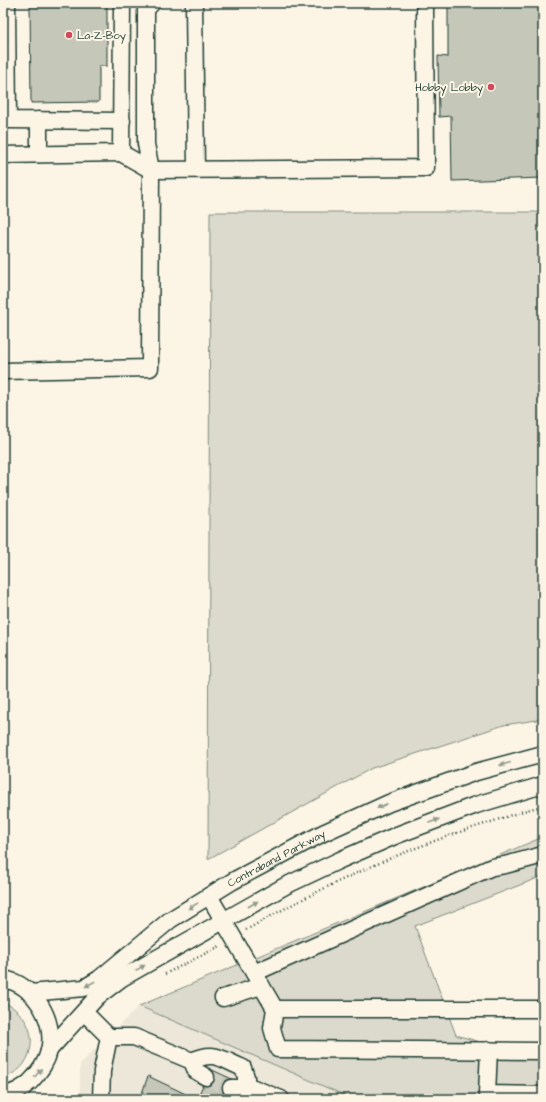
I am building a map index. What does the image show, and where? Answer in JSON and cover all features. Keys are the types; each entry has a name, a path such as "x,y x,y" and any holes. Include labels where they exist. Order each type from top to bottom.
{"street":[{"path":"7,3 8,120 122,120"},
{"path":"121,153 122,3"},
{"path":"3,371 150,368 151,170 146,144 146,9 152,3"},
{"path":"194,3 196,169"},
{"path":"3,155 121,153 151,170 426,168 425,3"},
{"path":"39,120 39,154"},
{"name":"Contraband Parkway","path":"30,992 84,988 99,979 170,920 233,881 323,833 389,803 476,772 543,754"},
{"path":"49,1050 97,997 122,978 285,886 397,835 476,806 543,784"},
{"path":"223,998 257,979 492,867 543,855"},
{"path":"209,896 275,1009 272,1028 278,1049 543,1051"},
{"path":"5,977 22,986 39,1002 47,1019 50,1038 49,1050 43,1066 38,1074 24,1087 5,1096"},
{"path":"275,1009 543,1009"},
{"path":"84,1012 109,1036 134,1037 192,1061 196,1071 206,1077"},
{"path":"101,1099 102,1071 109,1036"},
{"path":"489,1050 487,1094 543,1095"},
{"path":"192,1061 203,1056 212,1055 243,1068 246,1077 238,1086 281,1099"}],"path":[{"path":"160,977 233,938 297,901 362,870 449,835 543,806"}],"shaded area":[{"path":"210,212 543,212 543,719 504,725 372,768 208,859"},
{"path":"543,837 543,876 415,926 456,1035 543,1060 543,1099 353,1099 139,1006"},
{"path":"3,1002 12,1007 25,1020 29,1028 31,1046 29,1055 20,1069 3,1078"},
{"path":"139,1006 353,1099 80,1099 80,1064"}],"building":[{"name":"La-Z-Boy","path":"30,3 107,3 107,66 99,66 99,102 31,103"},
{"name":"Hobby Lobby","path":"448,3 543,3 543,178 452,181 451,116 439,117 438,56 448,57"},
{"path":"210,1069 234,1080 226,1099 197,1099"},
{"path":"148,1076 196,1099 140,1099"}],"tunnel":[{"path":"206,1077 231,1088"}],"place":[{"name":"La-Z-Boy","path":"69,35"},
{"name":"Hobby Lobby","path":"491,87"}]}
